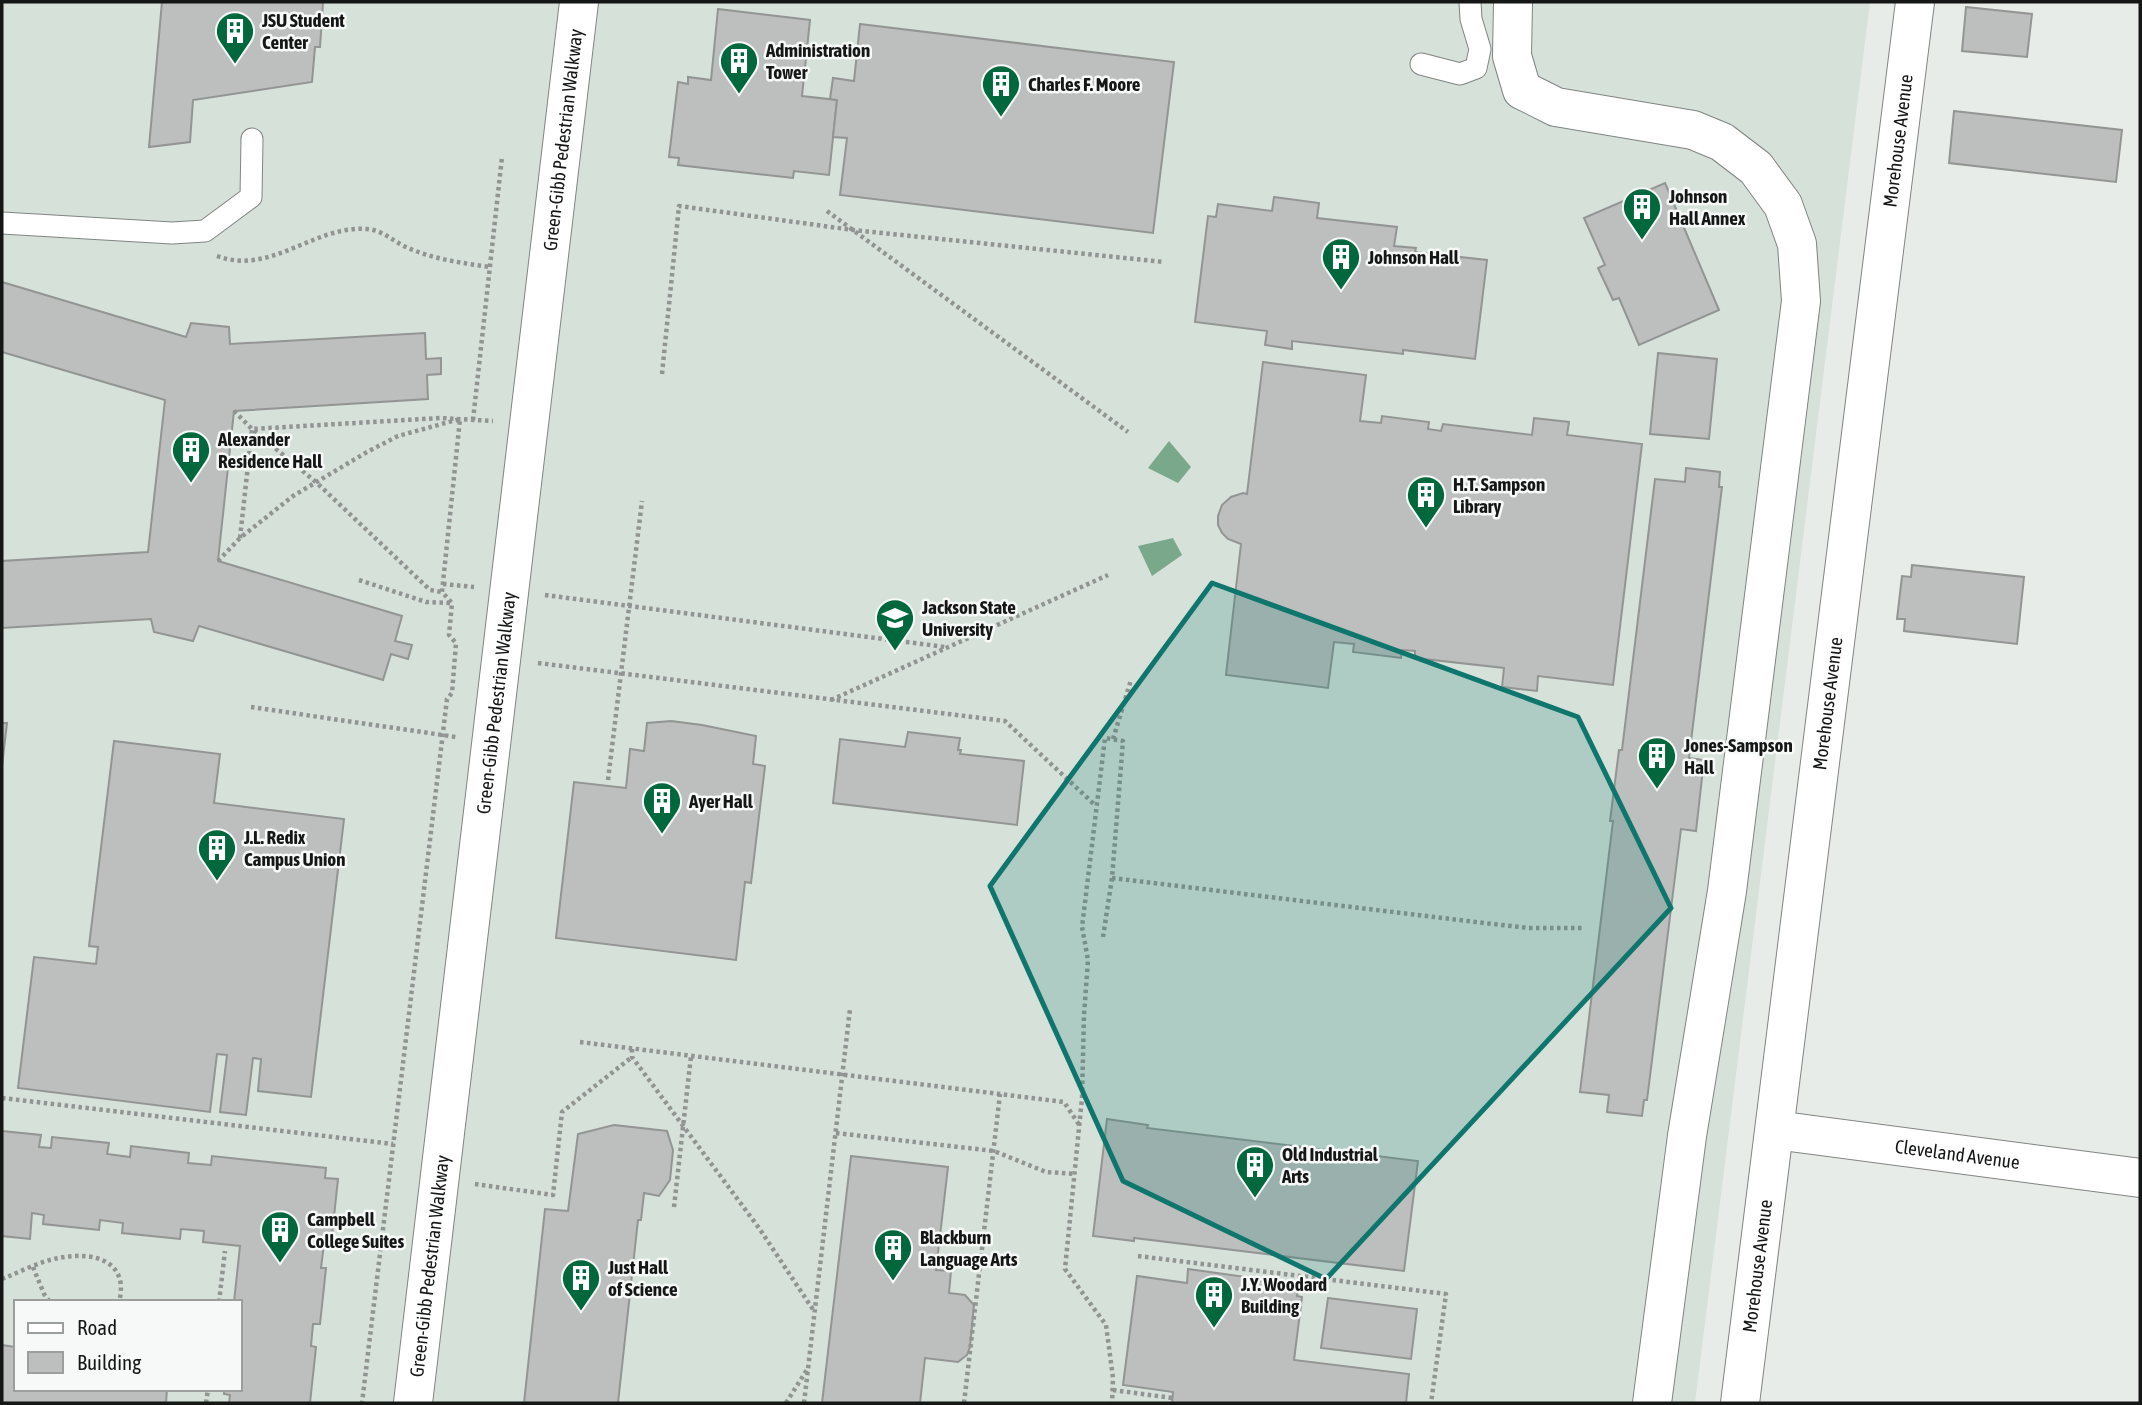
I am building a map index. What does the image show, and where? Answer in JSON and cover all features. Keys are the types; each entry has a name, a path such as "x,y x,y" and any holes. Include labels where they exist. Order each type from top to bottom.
{"street":[{"name":"Green-Gibb Pedestrian Walkway","path":"413,1403 579,2"},
{"path":"1513,2 1512,56 1521,90 1556,107 1693,130 1722,142 1756,168 1783,205 1797,244 1801,300 1727,891 1687,1136 1652,1403"},
{"name":"Morehouse Avenue","path":"1740,1403 1915,2"},
{"name":"Cleveland Avenue","path":"1775,1130 2140,1178"}],"lane":[{"path":"1420,64 1460,74 1476,68 1480,49 1471,19 1470,2"},
{"path":"2,223 172,233 205,231 251,197 252,139"}],"path":[{"path":"473,420 502,157"},
{"path":"662,374 679,206 853,230 1164,262"},
{"path":"827,211 1128,432"},
{"path":"213,254 239,261 256,260 275,256 331,233 367,229 379,231 407,248 446,260 490,267"},
{"path":"234,411 317,483 430,590 442,592 452,603 449,635 456,643 452,692 447,699 442,735 362,1403"},
{"path":"252,429 440,418 529,424"},
{"path":"218,561 240,538 293,496 398,436 460,419"},
{"path":"442,592 460,419"},
{"path":"240,538 252,429"},
{"path":"608,780 642,501"},
{"path":"831,700 1108,575"},
{"path":"359,580 426,602 452,603"},
{"path":"443,584 945,647"},
{"path":"501,658 1005,721 1096,805"},
{"path":"1114,739 1131,680"},
{"path":"251,707 491,742"},
{"path":"1103,937 1112,878 1123,741 1105,738 1082,926 1088,960 1080,1126 1065,1269 1105,1325 1113,1378 1112,1403"},
{"path":"1112,878 1529,928 1582,928"},
{"path":"804,1403 850,1009"},
{"path":"580,1042 1064,1102 1080,1126"},
{"path":"632,1049 632,1058 759,1228 815,1311"},
{"path":"674,1207 691,1056"},
{"path":"439,1179 553,1195 562,1112 632,1058"},
{"path":"964,1403 1000,1094"},
{"path":"2,1098 393,1144"},
{"path":"836,1133 994,1151 1046,1172 1075,1174"},
{"path":"219,1300 225,1251"},
{"path":"1138,1256 1446,1294 1431,1403"},
{"path":"2,1279 58,1258 101,1258 119,1273 119,1300"},
{"path":"33,1267 48,1300"},
{"path":"786,1403 808,1367"},
{"path":"1113,1390 1172,1398"}],"highlighted area":[{"path":"1212,583 1578,717 1671,908 1326,1279 1123,1181 990,886"}],"shaded area":[{"name":"Jackson State University","path":"2,2 1870,2 1695,1403 2,1403"},
{"path":"1169,441 1191,467 1178,483 1148,468"},
{"path":"1173,538 1182,555 1152,576 1138,546"}],"building":[{"name":"JSU Student Center","path":"162,2 323,2 320,47 315,47 312,82 193,100 190,142 149,147"},
{"path":"1966,7 2032,14 2027,57 1962,51"},
{"name":"Administration Tower","path":"718,9 810,20 802,96 837,100 829,175 794,171 793,178 678,165 679,158 669,157 678,82 688,84 688,77 711,80"},
{"name":"Charles F. Moore","path":"860,24 1174,62 1153,233 840,195 847,138 833,137 837,100 830,99 833,78 854,81"},
{"path":"1954,111 2122,130 2116,182 1949,163"},
{"name":"Johnson Hall Annex","path":"1665,183 1719,310 1639,345 1619,298 1613,300 1598,268 1605,265 1584,218"},
{"name":"Johnson Hall","path":"1274,197 1319,203 1317,218 1397,227 1394,246 1416,248 1415,252 1487,260 1475,359 1292,341 1292,349 1265,345 1267,331 1195,322 1208,216 1216,217 1218,204 1272,211"},
{"name":"Alexander Residence Hall","path":"2,282 186,337 191,323 229,327 230,344 425,333 426,359 441,358 441,374 427,375 428,399 234,411 218,561 402,616 395,641 412,645 408,659 391,654 383,680 199,626 193,641 154,632 151,619 2,628 2,561 148,552 165,400 2,352"},
{"path":"1658,353 1717,359 1709,439 1650,434"},
{"name":"H.T. Sampson Library","path":"1263,362 1366,375 1360,421 1381,423 1382,416 1429,422 1428,429 1441,431 1443,424 1532,435 1534,418 1569,422 1567,435 1642,444 1613,685 1538,676 1537,691 1502,687 1504,668 1415,658 1415,651 1402,650 1401,658 1353,652 1354,644 1334,642 1328,688 1226,675 1241,544 1228,539 1222,533 1218,516 1222,505 1231,497 1247,494"},
{"name":"Jones-Sampson Hall","path":"1686,468 1720,472 1719,487 1722,487 1689,758 1704,760 1696,831 1681,829 1647,1100 1644,1100 1642,1116 1607,1112 1609,1095 1580,1092 1613,821 1610,821 1619,750 1622,750 1655,479 1685,482"},
{"path":"1912,565 2024,577 2017,644 1904,631 1905,619 1897,619 1902,576 1911,577"},
{"name":"Ayer Hall","path":"671,721 756,736 753,764 765,766 751,883 745,882 736,960 556,938 574,782 626,788 630,749 644,751 647,723"},
{"path":"2,723 7,723 2,766"},
{"path":"908,732 960,738 960,754 1024,761 1017,825 833,803 840,739 905,747"},
{"name":"J.L. Redix Campus Union","path":"114,741 220,754 214,803 344,819 311,1097 258,1091 261,1059 253,1058 246,1115 220,1112 227,1055 217,1054 210,1112 18,1088 34,957 96,964 98,947 89,946"},
{"name":"Old Industrial Arts","path":"1107,1119 1148,1125 1147,1128 1418,1161 1404,1271 1134,1238 1134,1241 1093,1236"},
{"name":"Just Hall of Science","path":"614,1125 667,1131 673,1150 670,1180 659,1196 644,1193 641,1220 638,1220 618,1403 524,1403 545,1209 568,1211 578,1134"},
{"name":"Campbell College Suites","path":"2,1131 41,1135 39,1147 51,1148 52,1137 109,1143 107,1154 130,1157 131,1146 189,1153 188,1163 211,1165 212,1156 326,1168 325,1178 338,1179 331,1245 324,1244 321,1268 326,1268 320,1324 313,1324 311,1346 316,1347 310,1403 229,1403 230,1395 224,1394 224,1391 242,1391 242,1300 234,1300 240,1246 203,1242 204,1231 181,1229 180,1239 122,1233 123,1223 100,1220 99,1230 43,1224 44,1215 32,1213 30,1239 2,1236"},
{"name":"Blackburn Language Arts","path":"851,1156 948,1167 936,1270 951,1271 949,1293 965,1295 974,1305 970,1347 967,1355 958,1362 925,1358 920,1403 822,1403"},
{"name":"J.Y. Woodard Building","path":"1188,1269 1246,1277 1245,1290 1254,1291 1255,1280 1299,1286 1297,1296 1302,1297 1294,1360 1409,1374 1406,1403 1172,1403 1173,1392 1123,1385 1137,1276 1187,1283"},
{"name":"J.Y. Woodard Building","path":"1328,1298 1417,1309 1411,1359 1321,1348"},
{"path":"2,1345 14,1347 14,1391 167,1391 166,1403 2,1403"}],"place":[{"name":"JSU Student Center","path":"235,65"},
{"name":"Administration Tower","path":"739,95"},
{"name":"Charles F. Moore","path":"1001,118"},
{"name":"Johnson Hall Annex","path":"1642,241"},
{"name":"Johnson Hall","path":"1341,291"},
{"name":"Alexander Residence Hall","path":"191,484"},
{"name":"H.T. Sampson Library","path":"1426,529"},
{"name":"Jackson State University","path":"895,652"},
{"name":"Jones-Sampson Hall","path":"1657,790"},
{"name":"Ayer Hall","path":"662,835"},
{"name":"J.L. Redix Campus Union","path":"217,882"},
{"name":"Old Industrial Arts","path":"1255,1199"},
{"name":"Campbell College Suites","path":"280,1264"},
{"name":"Blackburn Language Arts","path":"893,1282"},
{"name":"Just Hall of Science","path":"581,1312"},
{"name":"J.Y. Woodard Building","path":"1214,1329"}]}
